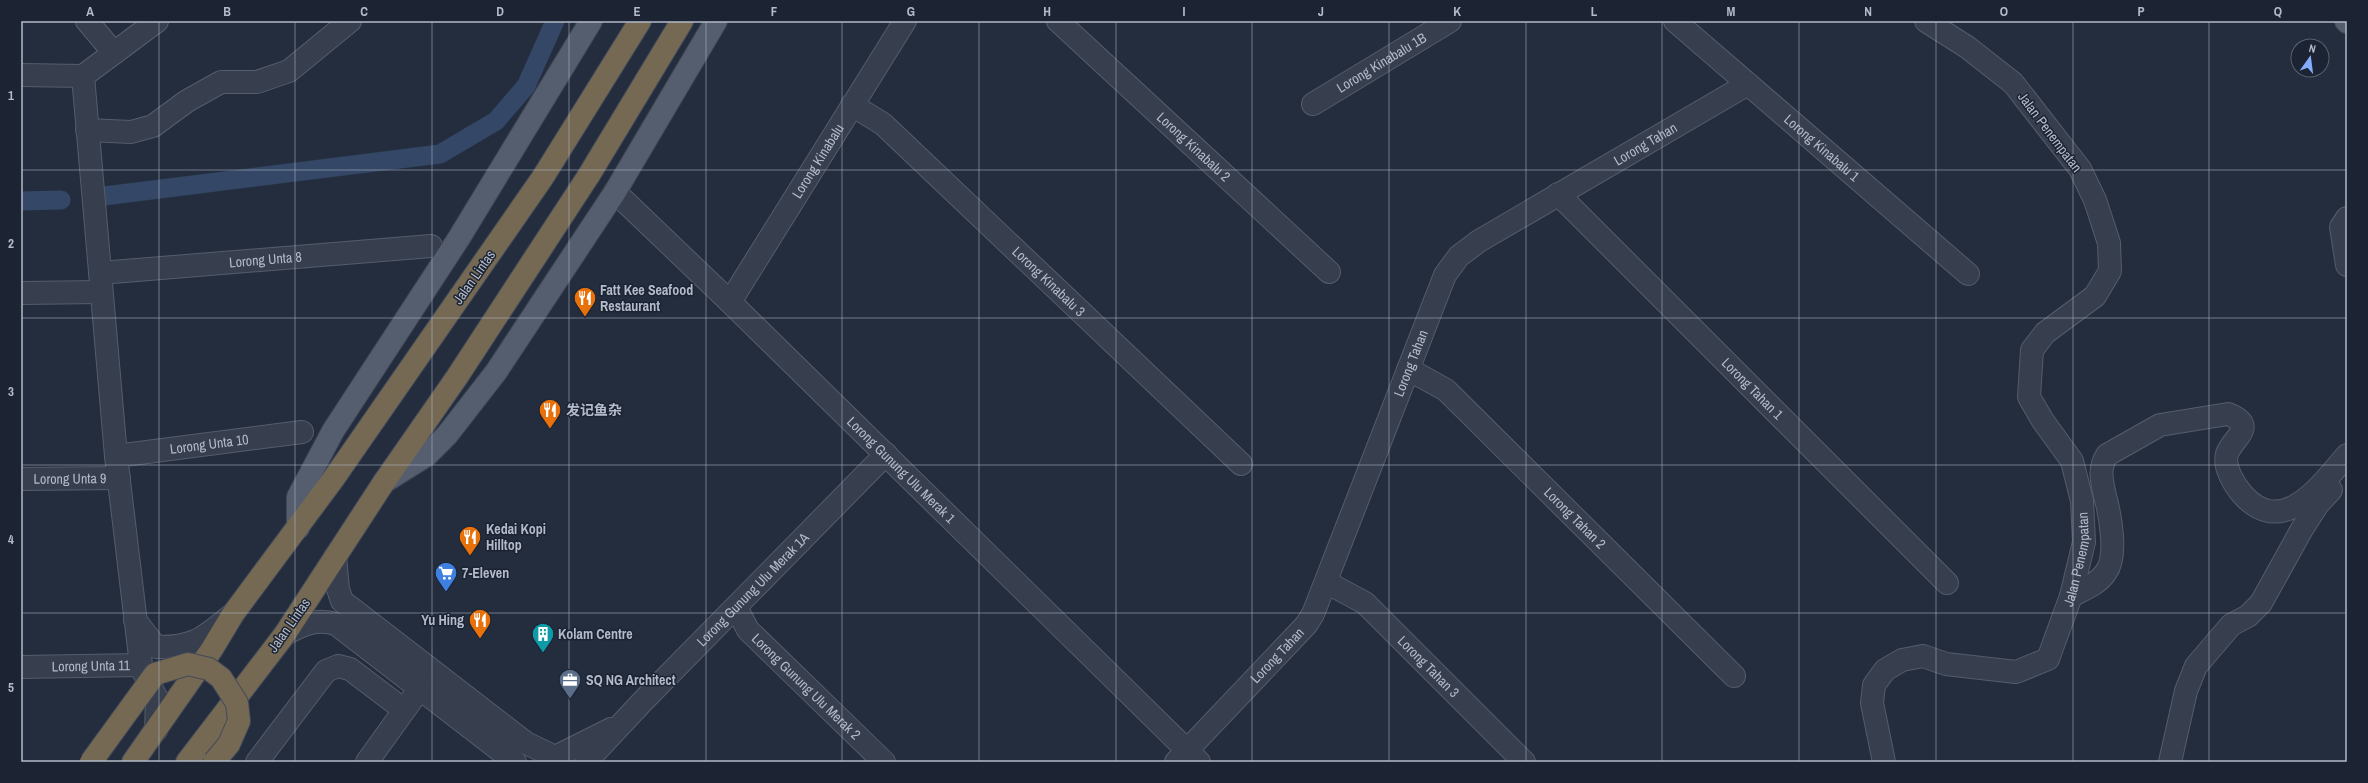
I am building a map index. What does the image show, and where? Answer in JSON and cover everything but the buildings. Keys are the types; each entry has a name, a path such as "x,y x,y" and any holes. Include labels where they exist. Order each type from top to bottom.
{"highway":[{"name":"Jalan Lintas","path":"133,762 212,649 234,614 334,478 544,177 640,21"},
{"name":"Jalan Lintas","path":"187,762 285,634 384,482 531,265 682,21"},
{"path":"91,762 155,674 188,664 209,669 221,678 237,703 240,721 229,744 214,762"}],"main road":[{"path":"298,528 298,497 333,431 459,238 591,21"},
{"name":"Jalan Lintas","path":"384,482 427,455 464,415 500,366 615,192 716,21"}],"street":[{"path":"87,21 114,53"},
{"path":"21,76 83,76 157,21"},
{"path":"87,130 131,132 153,126 187,101 221,82 257,82 289,72 350,21"},
{"name":"Lorong Kinabalu","path":"730,302 905,21"},
{"name":"Lorong Kinabalu 2","path":"1058,21 1329,272"},
{"name":"Lorong Kinabalu 1B","path":"1313,104 1450,21"},
{"name":"Lorong Kinabalu 1","path":"1675,21 1968,274"},
{"name":"Jalan Penempatan","path":"1884,762 1872,703 1874,685 1886,670 1902,660 1923,656 1946,664 2016,672 2048,659 2072,596 2084,542 2082,501 2072,461 2043,421 2029,397 2032,350 2045,332 2095,296 2110,271 2109,243 2095,200 2080,169 2013,82 1967,47 1926,21"},
{"name":"Lorong Unta 11","path":"21,667 141,665 116,456 83,76"},
{"name":"Lorong Tahan","path":"1187,758 1306,625 1313,614 1445,275 1459,256 1479,240 1748,84"},
{"name":"Lorong Kinabalu 3","path":"852,105 883,124 1241,464"},
{"name":"Lorong Gunung Ulu Merak 1","path":"615,192 886,454 1187,758"},
{"name":"Lorong Tahan 1","path":"1558,194 1947,583"},
{"path":"2347,218 2340,227 2347,265"},
{"name":"Lorong Unta 8","path":"21,293 100,282 431,246"},
{"name":"Lorong Tahan 2","path":"1408,369 1446,390 1734,676"},
{"path":"2072,596 2094,584 2107,571 2112,553 2110,517 2101,477 2101,464 2106,455 2156,427 2170,422 2228,414 2238,420 2243,429 2242,435 2230,447 2226,462 2233,480 2243,495 2256,507 2276,513 2288,511 2297,506 2324,482 2347,455"},
{"name":"Lorong Unta 10","path":"116,456 302,432"},
{"name":"Lorong Gunung Ulu Merak 1A","path":"586,762 619,725 886,454"},
{"path":"2170,762 2186,691 2196,666 2231,625 2248,616 2261,603 2318,504 2347,471"},
{"name":"Lorong Unta 9","path":"21,479 119,478"},
{"path":"335,557 338,589 342,601 526,743 552,758"},
{"name":"Lorong Tahan 3","path":"1326,582 1364,603 1524,762"},
{"name":"Lorong Gunung Ulu Merak 2","path":"736,606 748,630 884,762"},
{"path":"135,620 156,647 178,648 200,640 234,614"},
{"path":"285,634 306,624 325,621 336,624 515,762"},
{"path":"141,665 157,698 156,730"},
{"path":"257,762 326,671 338,666 350,669 404,710"},
{"path":"367,762 419,688"},
{"name":"Lorong Gunung Ulu Merak 1A","path":"552,758 619,725"}],"waterway":[{"path":"104,196 440,154 496,121 526,86 555,21"},
{"path":"21,201 61,200"}],"place":[{"name":"Fatt Kee Seafood Restaurant","path":"585,318"},
{"name":"发记鱼杂","path":"550,430"},
{"name":"Kedai Kopi Hilltop","path":"470,556"},
{"name":"7-Eleven","path":"446,592"},
{"name":"Yu Hing","path":"480,640"},
{"name":"Kolam Centre","path":"543,654"},
{"name":"SQ NG Architect","path":"570,700"}]}
